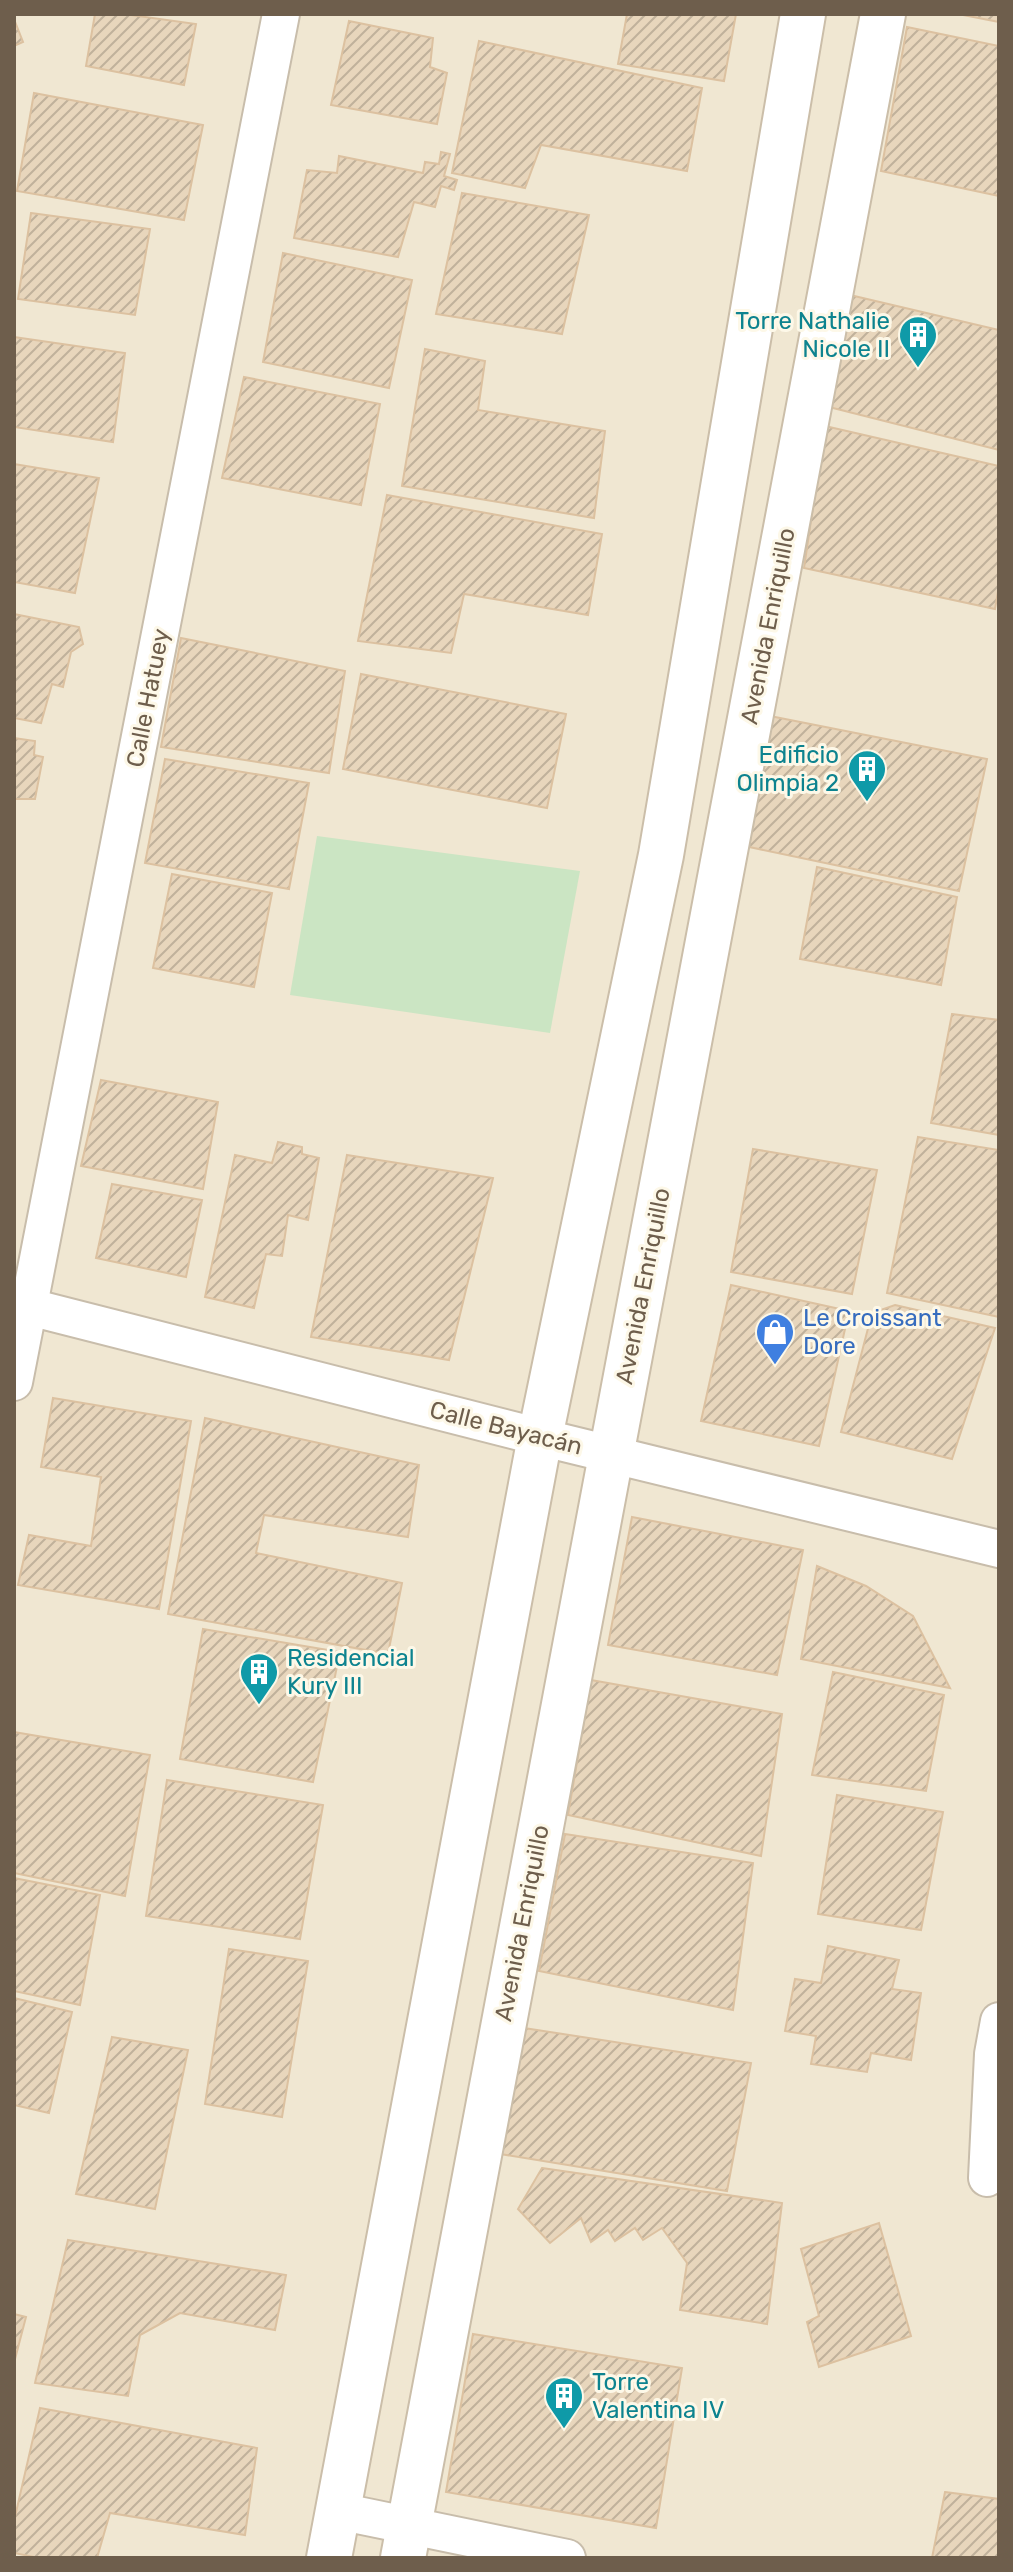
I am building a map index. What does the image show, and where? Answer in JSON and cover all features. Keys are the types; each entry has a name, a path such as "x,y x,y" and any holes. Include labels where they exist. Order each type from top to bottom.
{"main road":[{"path":"329,2558 540,1437 661,855 803,14"},
{"name":"Avenida Enriquillo","path":"406,2542 883,14"}],"street":[{"name":"Calle Hatuey","path":"14,1382 22,1305 281,14"},
{"name":"Calle Bayacán","path":"22,1305 540,1437 999,1549"},
{"path":"987,2178 993,2054 999,2021"},
{"path":"338,2511 406,2542 567,2558"}],"shaded area":[{"path":"14,14 999,14 999,2558 14,2558"}],"green space":[{"path":"317,836 580,871 550,1033 290,995"}],"building":[{"path":"95,14 124,14 196,24 184,85 86,66"},
{"path":"627,14 736,14 724,81 618,64"},
{"path":"958,14 999,14 999,22"},
{"path":"14,19 23,42 14,46"},
{"path":"349,21 433,38 430,67 447,73 437,124 331,105"},
{"path":"907,27 999,46 999,196 881,171"},
{"path":"479,41 702,88 687,171 541,145 525,188 452,173"},
{"path":"34,93 203,125 184,220 17,191"},
{"path":"441,152 450,154 444,176 457,180 454,190 441,186 435,207 414,202 398,257 294,238 307,170 337,173 339,156 423,173 425,162 439,164"},
{"path":"462,193 589,215 562,334 436,314"},
{"path":"31,213 150,229 135,315 18,299"},
{"path":"283,253 412,280 389,388 263,362"},
{"name":"Torre Nathalie Nicole II","path":"850,295 999,330 999,450 829,407"},
{"path":"14,337 125,353 113,442 14,427"},
{"path":"425,349 485,361 478,410 605,431 594,518 402,486"},
{"path":"244,377 380,404 361,505 222,478"},
{"path":"825,426 999,466 999,586 995,609 804,568"},
{"path":"14,464 99,478 75,593 14,582"},
{"path":"387,495 602,534 588,615 464,594 451,653 358,641"},
{"path":"14,614 79,627 83,644 71,652 63,687 52,684 41,723 14,718"},
{"path":"181,638 345,671 329,773 161,747"},
{"path":"361,674 566,714 547,808 343,769"},
{"name":"Edificio Olimpia 2","path":"770,716 987,759 959,891 749,847"},
{"path":"14,738 35,741 34,755 43,757 35,799 14,799"},
{"path":"165,759 309,783 289,889 145,863"},
{"path":"817,867 957,897 941,985 800,959"},
{"path":"172,874 272,893 254,987 153,968"},
{"path":"952,1014 999,1020 999,1135 931,1123"},
{"path":"101,1080 218,1102 203,1189 81,1166"},
{"path":"918,1137 999,1150 999,1317 887,1293"},
{"path":"278,1142 302,1147 302,1154 319,1158 308,1220 288,1215 282,1256 266,1254 254,1308 205,1297 235,1155 272,1163"},
{"path":"753,1149 877,1170 852,1294 731,1272"},
{"path":"347,1155 493,1178 449,1360 311,1337"},
{"path":"112,1184 202,1200 186,1277 96,1258"},
{"name":"Le Croissant Dore","path":"731,1285 849,1311 819,1446 701,1421"},
{"path":"895,1305 995,1328 952,1459 841,1432 872,1313"},
{"path":"53,1398 191,1421 159,1609 18,1585 29,1535 91,1546 101,1477 41,1467"},
{"path":"205,1418 419,1465 408,1537 264,1515 256,1553 402,1583 388,1654 168,1614"},
{"path":"632,1517 803,1550 777,1675 608,1645"},
{"path":"817,1566 866,1586 913,1616 950,1688 801,1659"},
{"name":"Residencial Kury III","path":"203,1629 340,1652 313,1782 180,1759"},
{"path":"833,1672 944,1695 926,1791 812,1775"},
{"path":"591,1680 782,1714 761,1856 568,1815"},
{"path":"14,1732 150,1755 125,1896 14,1873"},
{"path":"167,1780 323,1805 300,1939 146,1916"},
{"path":"837,1795 943,1812 921,1930 818,1914"},
{"path":"565,1834 753,1863 733,2010 539,1971"},
{"path":"14,1878 100,1895 80,2005 14,1991"},
{"path":"828,1946 899,1960 892,1989 921,1993 911,2060 871,2053 867,2072 811,2064 816,2036 785,2031 795,1979 821,1983"},
{"path":"229,1949 308,1961 282,2117 205,2104"},
{"path":"14,1998 72,2012 49,2113 14,2105"},
{"path":"524,2028 751,2063 727,2191 500,2154"},
{"path":"112,2037 188,2050 155,2209 76,2194"},
{"path":"542,2168 782,2203 767,2324 680,2310 687,2263 662,2228 643,2240 635,2228 615,2241 608,2230 591,2242 581,2218 550,2243 518,2209"},
{"path":"879,2223 911,2336 819,2367 807,2322 819,2316 801,2249"},
{"path":"68,2240 286,2275 275,2330 180,2313 140,2335 128,2396 35,2383"},
{"path":"14,2314 26,2317 14,2363"},
{"name":"Torre Valentina IV","path":"473,2334 682,2368 656,2528 446,2492"},
{"path":"40,2408 257,2448 245,2535 110,2513 97,2558 39,2558 14,2553 14,2521"},
{"path":"945,2492 999,2499 999,2558 932,2558"}],"place":[{"name":"Torre Nathalie Nicole II","path":"918,369"},
{"name":"Edificio Olimpia 2","path":"867,803"},
{"name":"Le Croissant Dore","path":"775,1366"},
{"name":"Residencial Kury III","path":"259,1706"},
{"name":"Torre Valentina IV","path":"564,2430"}]}
